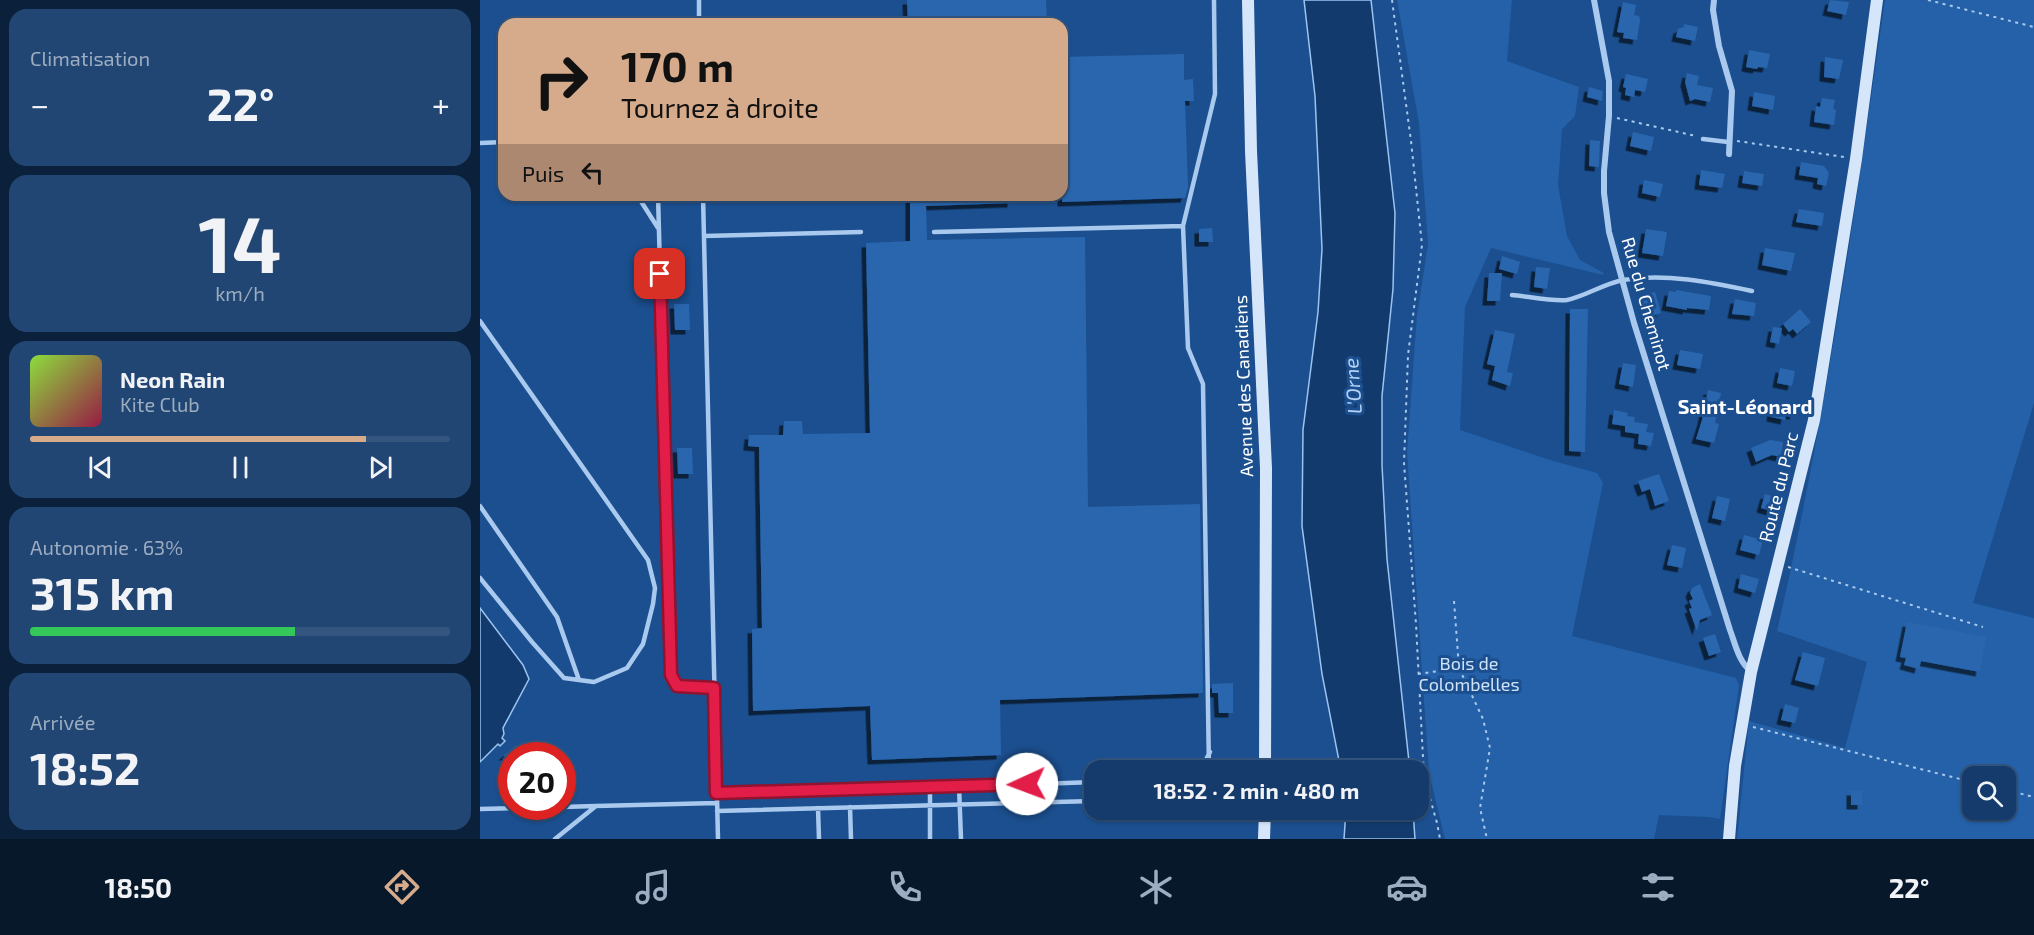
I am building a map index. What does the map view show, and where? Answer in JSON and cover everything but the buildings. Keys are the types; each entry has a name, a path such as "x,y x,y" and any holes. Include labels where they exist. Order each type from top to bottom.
{"street":[{"name":"Avenue des Canadiens","path":"1248,0 1251,151 1266,468 1265,760"},
{"name":"Rue du Cheminot","path":"1594,0 1609,81 1609,116 1604,171 1609,232 1634,323 1730,630 1740,656 1751,672"},
{"path":"1714,0 1713,10 1719,46 1732,91 1729,154"},
{"name":"Route du Parc","path":"1729,839 1735,766 1751,672 1814,420 1856,159 1877,0"},
{"path":"1264,839 1265,820"}],"lane":[{"path":"699,0 699,18"},
{"path":"1210,760 1203,384 1188,348 1184,226 1215,94 1214,0"},
{"path":"1703,139 1728,142"},
{"path":"480,143 498,142"},
{"path":"640,201 659,230"},
{"path":"658,201 671,675 677,686 714,688"},
{"path":"703,201 718,839"},
{"path":"934,232 1184,226"},
{"path":"704,236 861,232"},
{"path":"1512,295 1565,300 1607,284 1654,277 1710,282 1752,291"},
{"path":"480,321 648,560 655,588 643,644 627,668 594,682 564,678 480,578"},
{"path":"480,506 557,617 579,680"},
{"path":"655,588 669,588"},
{"path":"1205,760 1210,750"},
{"path":"716,793 1084,782"},
{"path":"959,786 960,839"},
{"path":"930,788 930,839"},
{"path":"717,811 1084,801"},
{"path":"576,807 717,803"},
{"path":"555,839 596,806"},
{"path":"850,807 851,839"},
{"path":"818,808 819,839"},
{"path":"480,809 498,809"}],"path":[{"path":"1392,0 1422,245 1408,355 1404,463 1424,777 1440,839"},
{"path":"1928,0 2034,27"},
{"path":"1616,118 1690,133"},
{"path":"1728,142 1742,141 1856,159"},
{"path":"1778,564 1983,627"},
{"path":"1454,601 1459,668 1483,719 1490,748 1480,808 1487,839"},
{"path":"1418,674 1459,668"},
{"path":"1742,724 1962,779"},
{"path":"2016,793 2034,798"}],"green space":[{"name":"Bois de Colombelles","path":"1397,0 1512,0 1507,61 1579,87 1575,116 1562,129 1558,185 1567,236 1580,260 1604,273 1603,275 1491,248 1465,307 1460,430 1597,473 1603,483 1572,636 1736,678 1739,685 1720,819 1659,815 1654,839 1445,839 1429,773 1407,452 1417,315 1428,244 1419,123"},
{"path":"1885,0 2034,0 2034,403 1973,603 2034,618 2034,839 1737,839 1749,721 1845,748 1867,662 1777,631 1810,474 1850,238"}],"water":[{"name":"L'Orne","path":"1304,0 1371,0 1395,213 1393,289 1382,396 1382,465 1387,559 1409,760 1339,760 1322,674 1302,526 1303,430 1318,312 1322,249 1315,96"},
{"path":"480,608 523,665 529,679 503,728 502,738 505,741 498,742 480,762"},
{"path":"1345,820 1414,820 1415,839 1344,839"}],"district":[{"name":"Saint-Léonard","path":"1745,407"}],"route":[{"path":"660,274 671,675 677,686 714,688 716,793 1027,784"}]}
